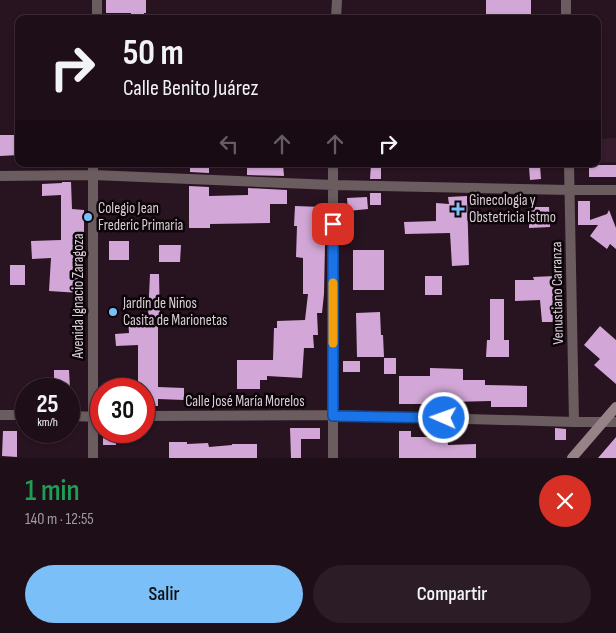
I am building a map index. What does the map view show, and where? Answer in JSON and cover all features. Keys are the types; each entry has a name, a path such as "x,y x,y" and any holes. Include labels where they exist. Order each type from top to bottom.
{"main road":[{"path":"572,458 616,407"}],"street":[{"path":"97,0 97,15"},
{"path":"336,15 337,0"},
{"path":"566,0 566,15"},
{"name":"Avenida Ignacio Zaragoza","path":"93,167 96,378"},
{"path":"333,167 333,458"},
{"name":"Venustiano Carranza","path":"569,167 574,422"},
{"path":"0,176 93,175 333,185 616,190"},
{"path":"0,415 15,415"},
{"name":"Calle José María Morelos","path":"155,416 333,416 616,422"},
{"name":"Avenida Ignacio Zaragoza","path":"93,458 94,443"}],"shaded area":[{"path":"616,138 616,162 601,163 601,139"}],"building":[{"path":"106,0 146,0 146,13 144,15 106,13"},
{"path":"486,0 531,0 531,15 486,15"},
{"path":"0,135 15,135 15,155 0,156"},
{"path":"616,165 616,177 589,177 589,167"},
{"path":"190,167 209,167 209,173 190,172"},
{"path":"247,167 283,167 284,176 247,175"},
{"path":"371,167 381,167 381,179 370,179"},
{"path":"529,167 540,167 541,179 530,180"},
{"path":"71,182 72,209 84,210 80,293 49,291 51,258 32,259 31,241 61,240 61,195 42,196 42,184"},
{"path":"189,186 209,187 209,196 248,195 248,188 287,190 287,204 270,204 270,223 210,224 210,228 189,228"},
{"path":"370,193 381,193 381,205 370,205"},
{"path":"467,196 469,265 452,266 450,233 405,234 404,222 436,221 436,203 449,204 448,197"},
{"path":"367,197 368,209 348,211 347,198"},
{"path":"578,201 590,201 590,220 607,214 609,210 616,228 616,249 610,244 607,249 590,236 598,225 578,225"},
{"path":"295,206 322,207 320,244 325,245 324,294 322,313 317,313 318,335 313,335 314,348 304,348 302,378 267,376 267,380 260,380 260,389 237,389 237,360 273,360 274,328 277,328 277,321 305,320 308,294 303,294 303,258 296,257 297,226 294,226"},
{"path":"529,207 549,207 550,227 529,228"},
{"path":"109,241 129,241 129,260 109,260"},
{"path":"159,245 181,245 180,262 159,262"},
{"path":"353,250 384,250 384,290 353,290"},
{"path":"10,265 25,265 25,285 10,285"},
{"path":"150,274 159,274 158,387 184,388 184,400 158,399 158,406 155,406 155,378 138,378 138,345 116,346 115,334 129,333 128,318 148,318"},
{"path":"425,276 442,276 442,295 425,295"},
{"path":"555,276 559,322 542,322 540,300 515,301 515,280 534,280 533,277"},
{"path":"490,299 504,299 504,340 509,340 509,357 486,357 487,340 490,340"},
{"path":"380,312 384,357 357,357 356,313"},
{"path":"600,326 616,340 616,384 594,365 600,359 584,345"},
{"path":"384,358 396,358 396,374 384,374"},
{"path":"343,361 360,361 360,372 343,372"},
{"path":"430,368 463,369 463,380 485,380 485,385 527,386 527,407 491,407 491,401 449,402 449,406 399,404 399,376 430,376"},
{"path":"54,370 69,370 69,378 54,378"},
{"path":"290,428 320,428 320,439 301,439 301,458 291,458"},
{"path":"555,428 566,429 566,440 555,440"},
{"path":"3,431 15,431 17,457 2,456"},
{"path":"399,431 411,431 411,437 447,437 448,445 476,444 476,458 399,458"},
{"path":"616,437 616,458 598,458"},
{"path":"169,442 187,442 187,444 208,443 209,447 232,444 257,444 257,458 169,458"},
{"path":"103,443 116,443 116,445 103,445"}],"slow traffic":[{"path":"333,283 333,343"}],"place":[{"name":"Ginecologia y Obstetricia Istmo","path":"458,209"},
{"name":"Colegio Jean Frederic Primaria","path":"88,217"},
{"name":"Jardín de Niños Casita de Marionetas","path":"113,312"}],"route":[{"path":"333,224 333,416 444,418"}]}
